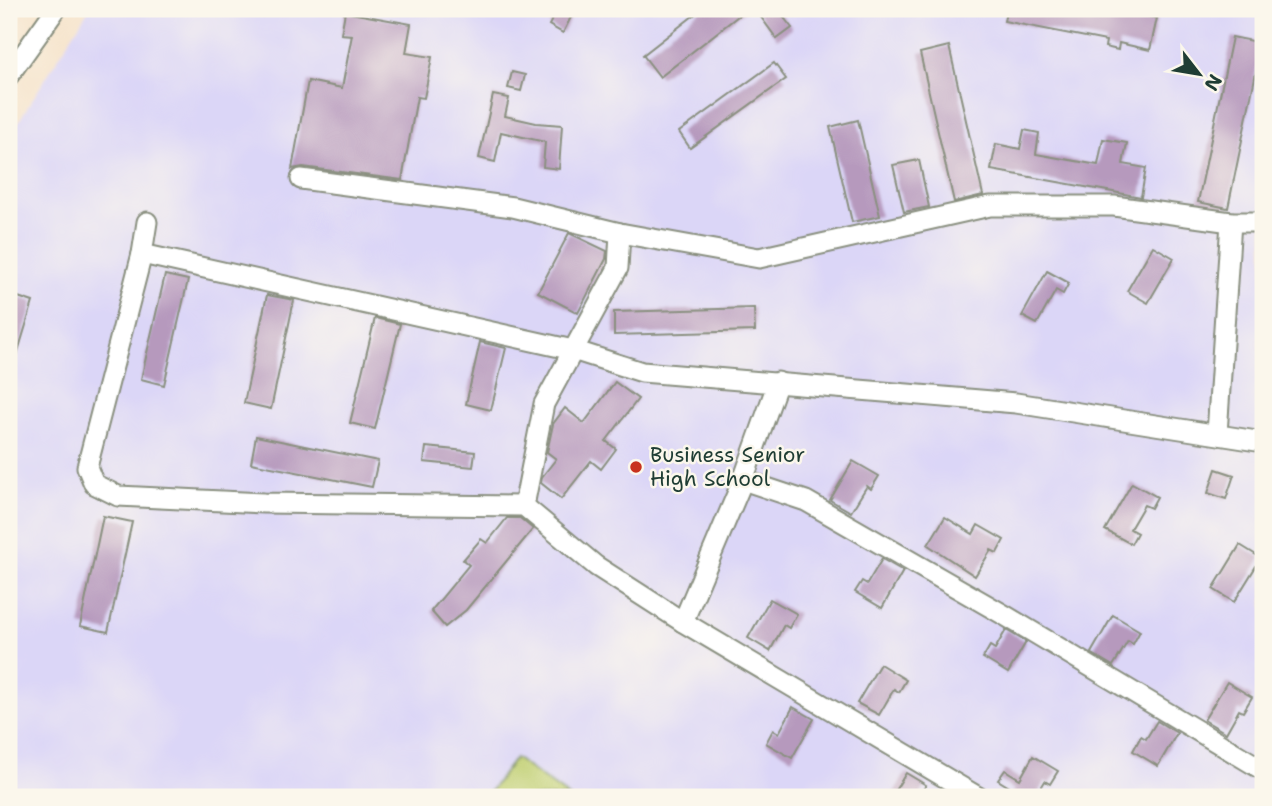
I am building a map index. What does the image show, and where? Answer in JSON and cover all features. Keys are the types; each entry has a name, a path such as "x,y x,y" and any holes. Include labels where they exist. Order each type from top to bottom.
{"street":[{"path":"9,75 57,9"},
{"path":"301,179 513,206 620,233 759,258 990,206 1114,206 1231,222 1263,222"},
{"path":"147,222 142,254 87,467 94,484 118,496 264,503 524,506 596,566 683,622 978,797"},
{"path":"1217,434 1231,222"},
{"path":"524,506 544,404 618,268 620,233"},
{"path":"142,254 573,350 642,372 1016,403 1263,442"},
{"path":"683,622 743,480 778,382"},
{"path":"743,480 806,501 1006,616 1263,770"}],"shaded area":[{"name":"Business Senior High School","path":"89,9 1263,9 1263,797 9,797 9,137"}],"green space":[{"path":"515,758 569,797 486,797"}],"building":[{"path":"558,9 572,15 563,33 549,25"},
{"path":"702,9 747,9 660,77 643,55"},
{"path":"755,9 777,9 792,28 777,39"},
{"path":"1007,9 1109,9 1157,18 1150,50 1119,43 1118,50 1105,47 1106,41 1004,21"},
{"path":"345,12 411,24 406,53 432,57 424,98 417,97 402,180 303,167 292,169 308,81 342,88 352,35 341,34"},
{"path":"1232,37 1262,43 1228,208 1198,202"},
{"path":"949,46 983,195 954,202 920,53"},
{"path":"774,63 786,79 690,148 679,132"},
{"path":"512,72 525,75 521,91 508,88"},
{"path":"493,95 509,98 505,116 562,125 559,169 543,167 545,142 501,132 495,162 479,158"},
{"path":"858,120 880,216 852,222 830,127"},
{"path":"1024,130 1039,133 1036,154 1098,165 1103,139 1127,143 1123,164 1146,168 1141,197 991,170 996,144 1020,149"},
{"path":"919,160 929,207 904,212 893,165"},
{"path":"569,233 607,251 606,259 578,313 538,292"},
{"path":"1153,246 1174,258 1148,303 1127,291"},
{"path":"1047,271 1069,283 1063,294 1056,290 1037,324 1022,316"},
{"path":"165,275 188,280 164,385 141,379"},
{"path":"9,294 33,302 12,371 9,370"},
{"path":"267,295 294,300 271,409 244,403"},
{"path":"754,308 755,331 614,335 614,312"},
{"path":"375,318 400,324 375,429 350,423"},
{"path":"480,342 506,348 491,410 466,404"},
{"path":"615,382 638,399 606,441 616,449 601,469 591,461 561,499 541,483 542,477 556,459 547,452 553,424 565,408 584,423"},
{"path":"256,436 378,461 372,487 251,463"},
{"path":"426,447 475,452 473,467 424,462"},
{"path":"853,461 879,476 871,489 867,486 851,512 830,500"},
{"path":"1216,469 1234,475 1226,499 1208,493"},
{"path":"1132,483 1157,497 1151,508 1144,505 1130,529 1137,533 1131,544 1105,530"},
{"path":"103,516 132,522 108,632 80,626"},
{"path":"945,517 973,534 978,525 1004,540 997,553 991,550 975,576 928,545"},
{"path":"507,518 520,518 533,529 466,610 445,627 431,611 469,565 463,560 481,539 487,543"},
{"path":"1240,545 1261,558 1234,602 1213,589"},
{"path":"882,559 903,571 882,608 855,592 862,581 867,584"},
{"path":"770,599 797,614 789,628 784,625 770,651 748,638"},
{"path":"1113,615 1140,631 1133,644 1128,641 1113,666 1091,653"},
{"path":"1006,630 1026,642 1008,673 983,658 990,646 995,649"},
{"path":"880,664 906,680 899,692 894,689 879,715 857,703"},
{"path":"1227,682 1252,697 1243,712 1239,710 1226,733 1204,720"},
{"path":"793,707 814,719 792,758 766,743 773,730 779,733"},
{"path":"1157,721 1177,733 1158,766 1133,751 1141,736 1146,739"},
{"path":"1033,756 1058,771 1050,784 1045,781 1039,791 1042,794 1040,797 1009,797 1014,790 998,780 1005,770 1020,779"},
{"path":"906,773 926,785 919,797 891,797"}],"place":[{"name":"Business Senior High School","path":"636,467"}]}
